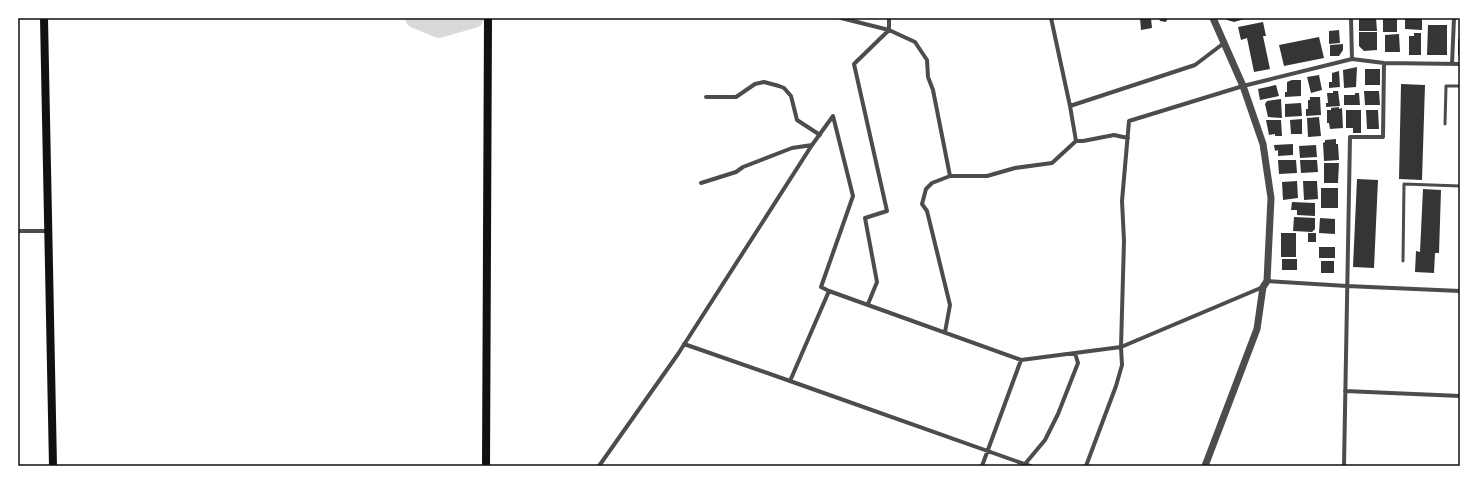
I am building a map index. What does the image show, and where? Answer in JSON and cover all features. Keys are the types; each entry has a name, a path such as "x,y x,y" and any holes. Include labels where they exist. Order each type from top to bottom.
{"main road":[{"path":"44,18 53,466"},
{"path":"486,466 488,18"}],"street":[{"path":"841,18 889,30 915,42 927,60 928,77 933,90 950,176"},
{"path":"868,304 877,282 865,218 887,211 854,64 889,30 889,18"},
{"path":"1051,18 1076,141"},
{"path":"1205,466 1257,329 1265,284 1271,198 1263,144 1243,86 1213,18"},
{"path":"1351,18 1352,59"},
{"path":"1452,64 1454,18"},
{"path":"1070,106 1195,65 1224,43"},
{"path":"1086,466 1116,386 1122,365 1121,346 1124,241 1122,200 1129,121 1243,86 1352,59 1384,63 1460,64"},
{"path":"1344,466 1350,137 1383,137 1384,63"},
{"path":"706,97 736,97 755,84 764,82 779,86 784,88 791,96 797,120 820,135"},
{"path":"599,466 684,344 812,145 833,116 854,196 821,287 1021,360 1121,346 1265,284 1460,291"},
{"path":"945,332 950,305 927,211 922,204 926,189 932,183 950,176 987,176 1015,168 1052,163 1076,141 1114,135 1128,138"},
{"path":"701,183 736,172 743,166 792,148 812,145"},
{"path":"18,231 48,230"},
{"path":"790,381 829,291"},
{"path":"684,344 1030,466"},
{"path":"1025,464 1045,440 1058,414 1078,363 1075,353"},
{"path":"982,466 1021,360"},
{"path":"1345,391 1460,396"}],"lane":[{"path":"1445,124 1446,86 1460,86"},
{"path":"1403,261 1404,184 1460,186"}],"building":[{"path":"1140,18 1151,18 1152,28 1141,30"},
{"path":"1159,18 1168,18 1166,22 1160,21"},
{"path":"1226,18 1248,18 1234,22 1227,20"},
{"path":"1359,18 1376,18 1377,31 1359,31"},
{"path":"1383,18 1397,18 1397,32 1383,32"},
{"path":"1405,18 1422,18 1422,30 1405,29"},
{"path":"1263,22 1266,36 1263,36 1270,69 1254,72 1247,38 1241,40 1238,27"},
{"path":"1428,25 1447,25 1447,55 1427,55"},
{"path":"1339,30 1340,43 1329,44 1329,31"},
{"path":"1359,32 1377,32 1377,50 1364,51 1359,46"},
{"path":"1414,33 1421,33 1421,55 1409,55 1409,36 1414,36"},
{"path":"1399,34 1400,52 1385,52 1385,35"},
{"path":"1319,37 1324,58 1284,66 1279,45"},
{"path":"1458,39 1460,39 1460,55 1458,55"},
{"path":"1343,44 1343,50 1339,56 1330,56 1330,45"},
{"path":"1357,67 1356,87 1344,88 1343,70"},
{"path":"1365,69 1380,69 1380,85 1365,85"},
{"path":"1339,71 1340,87 1329,88 1329,82 1332,82 1332,73"},
{"path":"1319,75 1322,90 1311,93 1307,77"},
{"path":"1292,80 1301,80 1301,96 1285,97 1285,92 1287,92 1287,82"},
{"path":"1401,84 1425,85 1422,180 1399,179"},
{"path":"1276,85 1279,96 1260,100 1258,89"},
{"path":"1333,91 1338,91 1340,106 1326,107 1326,103 1328,103 1327,93 1333,93"},
{"path":"1364,91 1379,91 1380,105 1365,105"},
{"path":"1355,93 1359,93 1360,105 1344,105 1344,95 1355,95"},
{"path":"1310,97 1320,97 1321,115 1306,116 1306,109 1308,109 1308,100 1310,100"},
{"path":"1281,99 1282,118 1268,117 1265,104 1267,101"},
{"path":"1301,103 1302,116 1285,117 1285,104"},
{"path":"1339,107 1339,109 1342,108 1343,128 1330,129 1329,123 1327,123 1327,110"},
{"path":"1346,110 1361,110 1361,133 1353,133 1353,128 1346,128"},
{"path":"1366,110 1378,110 1379,129 1367,129"},
{"path":"1319,117 1321,136 1308,137 1307,118"},
{"path":"1302,119 1302,134 1291,134 1290,120"},
{"path":"1266,120 1281,120 1282,136 1275,136 1275,134 1269,135"},
{"path":"1336,139 1336,144 1338,144 1339,160 1324,161 1323,143 1325,140"},
{"path":"1293,144 1293,155 1278,156 1278,150 1275,151 1274,145"},
{"path":"1316,145 1317,157 1300,158 1299,146"},
{"path":"1278,160 1296,160 1297,173 1279,174"},
{"path":"1300,160 1317,160 1318,172 1301,173"},
{"path":"1324,163 1339,163 1338,183 1324,183"},
{"path":"1357,179 1378,180 1374,268 1353,267"},
{"path":"1297,181 1298,198 1283,200 1282,182"},
{"path":"1303,181 1317,181 1318,199 1304,200"},
{"path":"1321,188 1338,188 1338,208 1321,208"},
{"path":"1423,189 1441,190 1439,253 1435,253 1434,273 1415,272 1416,251 1420,252"},
{"path":"1292,202 1315,203 1315,216 1297,215 1297,210 1291,210"},
{"path":"1294,217 1315,218 1315,229 1312,232 1293,231"},
{"path":"1320,218 1335,219 1335,234 1319,233"},
{"path":"1281,233 1296,233 1296,257 1281,257"},
{"path":"1308,233 1316,233 1316,242 1308,242"},
{"path":"1319,247 1335,247 1335,258 1319,258"},
{"path":"1282,259 1297,259 1297,270 1282,270"},
{"path":"1321,261 1334,261 1334,273 1321,273"}],"waterway":[{"path":"415,18 439,28 474,18"}]}
